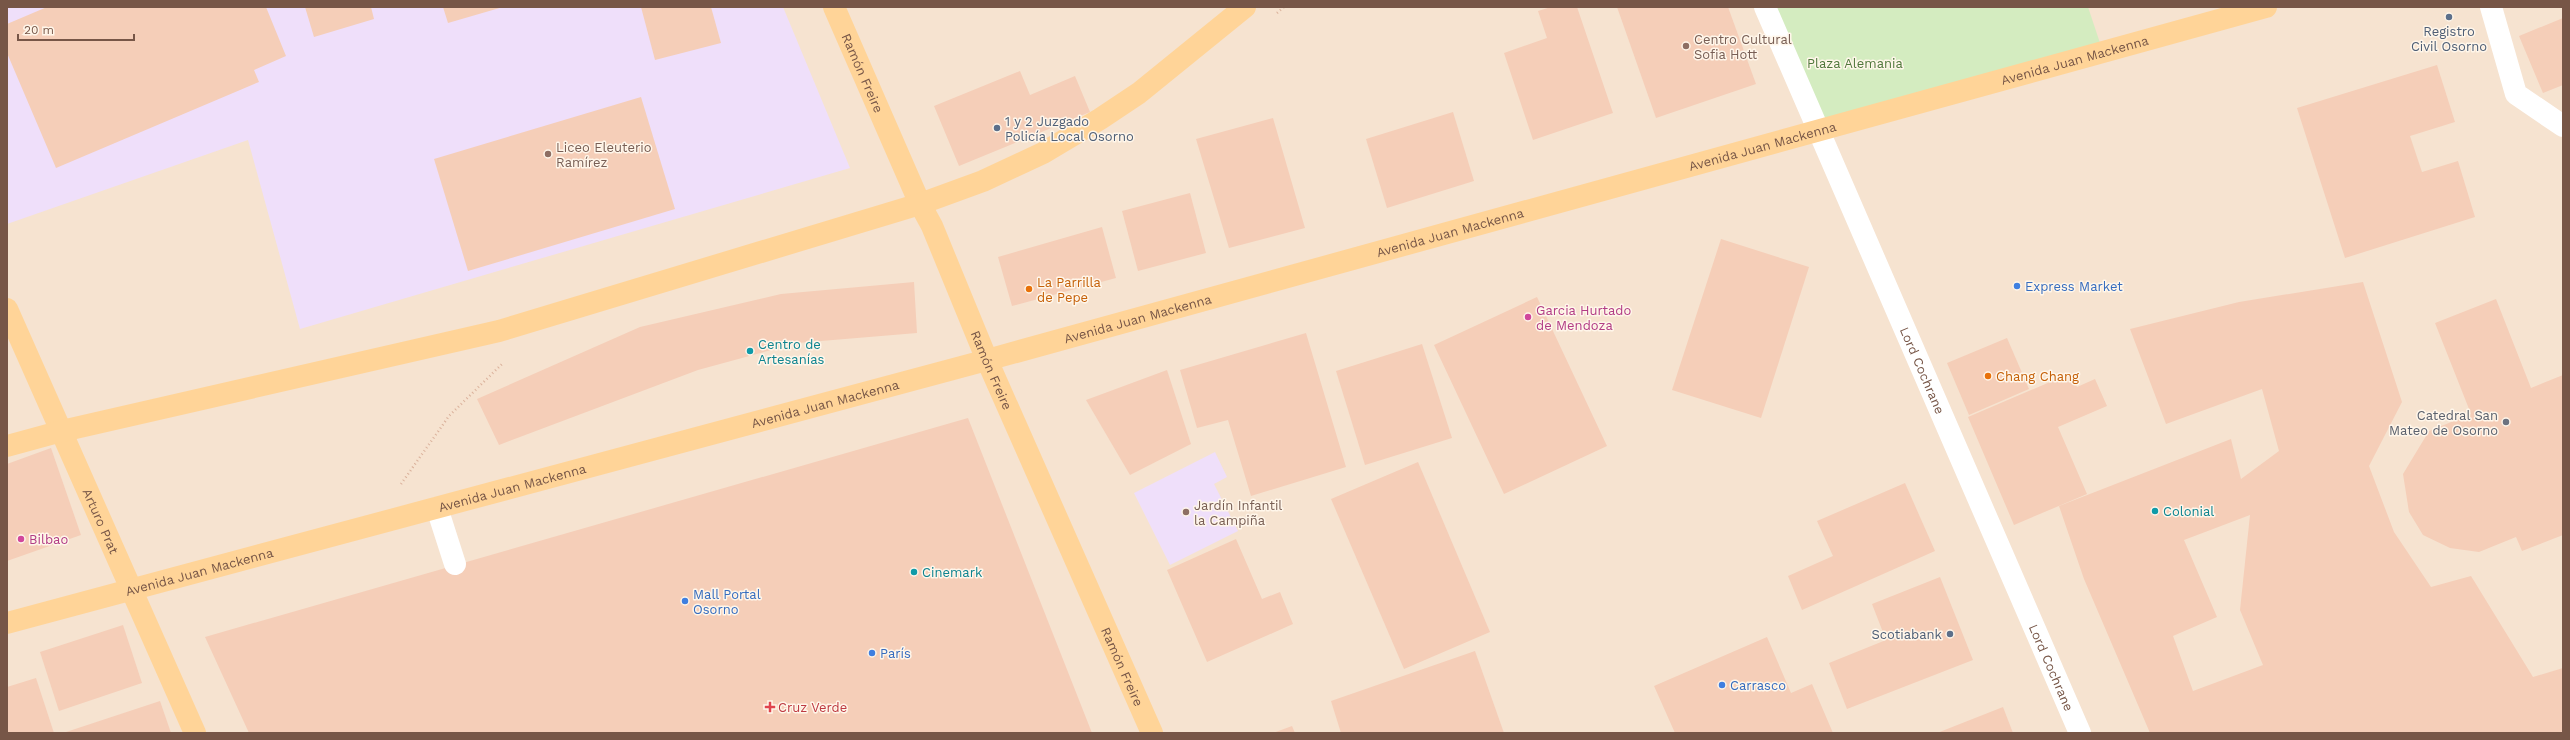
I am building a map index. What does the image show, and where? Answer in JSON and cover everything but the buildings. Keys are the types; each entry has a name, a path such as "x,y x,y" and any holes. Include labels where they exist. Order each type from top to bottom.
{"main road":[{"name":"Ramón Freire","path":"834,7 920,204 932,226 987,360 1152,733"},
{"path":"7,446 62,431 499,331 920,204 983,181 1043,153 1100,119 1139,93 1245,7"},
{"name":"Avenida Juan Mackenna","path":"7,623 987,360 2266,7"},
{"name":"Arturo Prat","path":"7,309 195,733"}],"street":[{"name":"Lord Cochrane","path":"1765,7 1820,130 2080,733"},
{"path":"2491,7 2516,94 2563,126"},
{"path":"437,508 455,564"}],"path":[{"path":"1274,16 1284,7"},
{"path":"399,487 449,416 508,359"}],"shaded area":[{"path":"7,7 2563,7 2563,733 7,733"},
{"name":"Liceo Eleuterio Ramírez","path":"7,7 783,7 850,168 300,329 248,140 7,224"},
{"name":"Jardín Infantil la Campiña","path":"1215,452 1227,477 1214,484 1238,531 1170,565 1134,493"}],"green space":[{"name":"Plaza Alemania","path":"1768,7 2088,7 2104,55 1820,130"}],"place":[{"name":"Registro Civil Osorno","path":"2449,17"},
{"name":"Centro Cultural Sofia Hott","path":"1686,46"},
{"name":"1 y 2 Juzgado Policía Local Osorno","path":"997,128"},
{"name":"Liceo Eleuterio Ramírez","path":"548,154"},
{"name":"Express Market","path":"2017,286"},
{"name":"La Parrilla de Pepe","path":"1029,289"},
{"name":"Garcia Hurtado de Mendoza","path":"1528,317"},
{"name":"Centro de Artesanías","path":"750,351"},
{"name":"Chang Chang","path":"1988,376"},
{"name":"Catedral San Mateo de Osorno","path":"2506,422"},
{"name":"Colonial","path":"2155,511"},
{"name":"Jardín Infantil la Campiña","path":"1186,512"},
{"name":"Bilbao","path":"21,539"},
{"name":"Cinemark","path":"914,572"},
{"name":"Mall Portal Osorno","path":"685,601"},
{"name":"Scotiabank","path":"1950,634"},
{"name":"París","path":"872,653"},
{"name":"Carrasco","path":"1722,685"},
{"name":"Cruz Verde","path":"770,707"}]}
